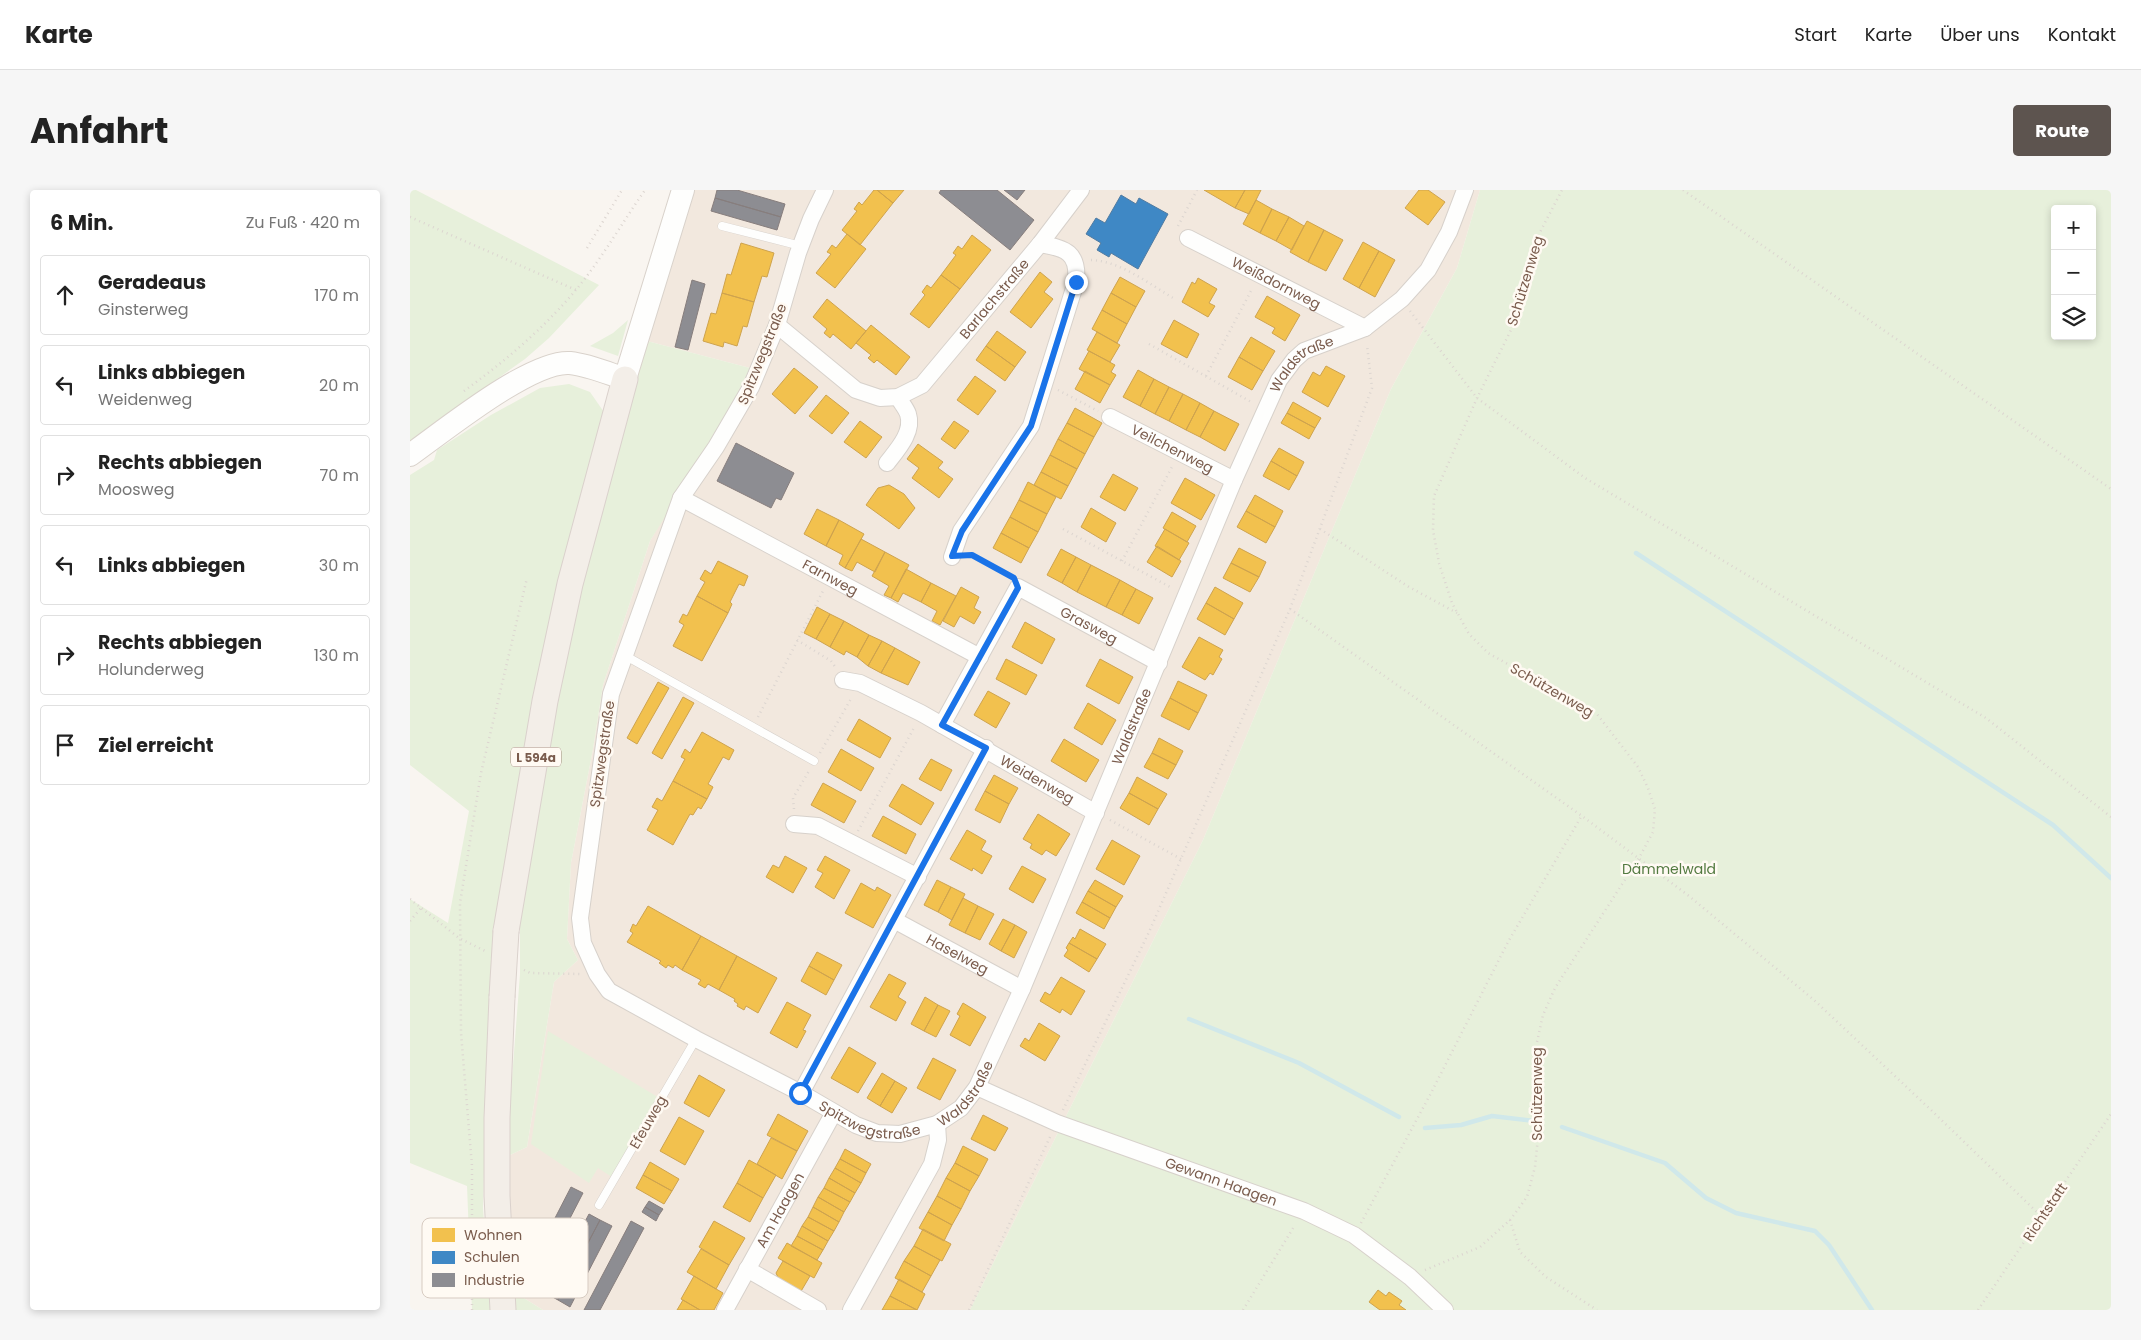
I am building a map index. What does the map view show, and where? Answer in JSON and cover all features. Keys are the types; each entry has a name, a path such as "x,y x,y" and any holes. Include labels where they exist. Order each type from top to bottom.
{"main road":[{"path":"410,455 520,379 552,365 569,363 594,368 625,379 683,190"},
{"name":"L 594a","path":"498,1218 497,1118 506,932 546,701 566,603 625,379"}],"street":[{"name":"Spitzwegstraße","path":"825,190 811,219 777,325 751,387 737,413 681,498 624,655 611,694 580,918 583,943 597,974 609,991 856,1125 877,1133 900,1134 937,1124"},
{"name":"Barlachstraße","path":"898,397 922,384 1040,244 1081,190"},
{"name":"Waldstraße","path":"851,1310 932,1164 938,1140 937,1124 961,1108 977,1088 1022,989 1234,480 1279,380 1294,360 1304,351 1365,328 1402,299 1428,270 1449,232 1465,190"},
{"name":"Weißdornweg","path":"1188,238 1365,328"},
{"path":"952,556 962,531 1031,426 1076,282 1078,268 1072,256 1063,249 1040,244"},
{"path":"777,325 856,390 880,398 898,397 908,414 910,423 902,444 887,463"},
{"name":"Veilchenweg","path":"1110,417 1234,480"},
{"name":"Farnweg","path":"681,498 980,657"},
{"path":"942,725 1018,588"},
{"name":"Grasweg","path":"1018,588 1159,663"},
{"name":"Weidenweg","path":"843,680 860,683 922,713 986,748 1096,813"},
{"path":"800,1093 986,748"},
{"path":"794,824 818,826 918,877"},
{"name":"Haselweg","path":"894,920 1022,989"},
{"name":"Gewann Haagen","path":"977,1088 1057,1123 1304,1211 1354,1235 1410,1277 1445,1310"},
{"name":"Am Haagen","path":"727,1309 747,1269 833,1114"},
{"path":"747,1269 816,1309"}],"lane":[{"path":"722,226 801,246"},
{"path":"624,655 814,762"},
{"name":"Efeuweg","path":"599,1205 696,1039"}],"path":[{"path":"587,248 622,190"},
{"path":"457,396 503,362 560,308 576,290 645,190"},
{"path":"1188,238 1177,227 1197,190"},
{"name":"Schützenweg","path":"1410,1277 1480,1247 1510,1220 1527,1197 1535,1167 1539,1128 1537,1042 1543,1014 1555,988 1639,858 1653,832 1655,809 1638,767 1597,714 1488,652 1469,634 1452,603 1439,563 1432,530 1434,496 1477,398 1511,330 1536,238 1562,190"},
{"path":"1683,190 2111,490"},
{"path":"410,217 576,290"},
{"path":"1072,256 1086,260 1102,260 1119,267 1173,298"},
{"path":"1206,376 1260,274"},
{"path":"1402,299 1477,398 1585,478 1986,718 2111,817"},
{"path":"968,1310 1149,932 1290,609 1372,388 1365,328"},
{"path":"1148,344 1265,409"},
{"path":"1044,384 1110,417"},
{"path":"1122,561 1179,453"},
{"path":"1320,529 1409,587 1458,614"},
{"path":"1063,530 1187,595"},
{"path":"952,556 972,555 1014,578 1018,588"},
{"path":"472,1218 472,1166 461,1034 460,903 481,772 527,578"},
{"path":"753,726 829,578"},
{"path":"1290,609 1582,816 1689,896 1814,1000 1930,1108 2042,1218"},
{"path":"797,640 832,661 843,680"},
{"path":"852,843 922,713"},
{"path":"1096,813 1181,859"},
{"path":"1354,1235 1430,1095 1508,942 1582,816"},
{"path":"410,899 421,908 410,921"},
{"name":"Richtstatt","path":"1978,1310 2111,1114"},
{"path":"1243,1310 1304,1211"},
{"path":"1510,1220 1520,1252 1546,1277 1597,1310"}],"shaded area":[{"path":"693,190 1480,190 1457,268 1391,389 1203,840 970,1310 543,1310 524,1298 588,1298 588,1218 508,1218 506,1157 527,1147 554,982 578,960 567,939 571,863 603,685 650,541 750,368 647,341 671,269"}],"green space":[{"path":"410,190 416,190 599,285 549,338 525,359 410,441"},
{"name":"Dämmelwald","path":"1480,190 2111,190 2111,1310 970,1310 1203,840 1391,389 1457,268"},
{"path":"628,320 618,356 590,346 613,333"},
{"path":"647,341 750,368 718,432 650,541 603,685 571,863 567,939 578,960 554,982 527,1147 506,1157 520,974 520,926 532,833 580,586"},
{"path":"569,384 590,392 606,415 485,1129 484,1218 468,1218 467,1186 410,1163 410,899 448,923 469,811 410,765 410,475 434,460 437,450 491,415 540,388"},
{"path":"548,1031 661,1099 615,1179 598,1168 589,1183 531,1144"},
{"path":"472,1298 490,1298 491,1310 472,1310"},
{"path":"512,1298 524,1298 543,1310 513,1310"}],"building: Wohnen":[{"path":"874,190 877,190 893,203 860,245 842,230 857,211 854,209 859,202 862,205"},
{"path":"877,190 904,190 893,203"},
{"path":"1204,190 1245,190 1235,208"},
{"path":"1245,190 1261,190 1249,214 1235,208"},
{"path":"1419,190 1428,190 1445,202 1428,225 1405,208"},
{"path":"1256,200 1272,209 1260,233 1243,224"},
{"path":"1272,209 1289,217 1276,241 1260,233"},
{"path":"1289,217 1304,226 1292,250 1276,241"},
{"path":"1307,221 1324,230 1308,262 1290,252"},
{"path":"1324,230 1343,240 1326,271 1308,262"},
{"path":"847,234 866,249 835,288 816,273 831,254 827,252 832,245 836,248"},
{"path":"972,235 991,250 960,289 941,275 956,255 953,253 958,246 962,249"},
{"path":"1363,242 1379,251 1359,288 1343,279"},
{"path":"741,243 774,253 767,277 762,276 754,302 722,293 727,274 731,275"},
{"path":"1379,251 1395,260 1375,297 1359,288"},
{"path":"1040,272 1052,282 1044,292 1053,299 1031,328 1010,312"},
{"path":"941,275 960,289 929,328 910,314 925,295 922,292 927,285 931,288"},
{"path":"1120,277 1145,291 1136,307 1111,293"},
{"path":"1198,278 1217,289 1209,303 1215,306 1208,317 1182,302 1192,282 1195,284"},
{"path":"722,293 754,302 747,327 743,326 737,346 724,342 723,347 703,341 711,313 716,314"},
{"path":"1111,293 1136,307 1127,324 1102,310"},
{"path":"1267,296 1300,315 1285,341 1272,333 1275,328 1255,317"},
{"path":"827,299 866,331 851,349 833,334 830,338 824,333 827,329 813,317"},
{"path":"1102,310 1127,324 1117,343 1092,329"},
{"path":"1174,320 1199,334 1187,358 1161,344"},
{"path":"871,325 910,357 896,375 877,360 874,363 868,358 871,355 856,343"},
{"path":"997,331 1026,352 1015,367 986,346"},
{"path":"1097,332 1120,345 1110,362 1087,350"},
{"path":"1251,337 1275,351 1263,371 1239,357"},
{"path":"986,346 1015,367 1005,381 976,360"},
{"path":"1089,351 1115,365 1111,372 1116,375 1110,385 1079,369"},
{"path":"1239,357 1263,371 1252,390 1228,377"},
{"path":"1326,366 1345,376 1328,407 1302,392 1313,372 1320,376"},
{"path":"794,368 818,387 795,414 772,394"},
{"path":"1138,370 1154,379 1140,406 1123,397"},
{"path":"1085,371 1110,385 1100,403 1075,389"},
{"path":"975,376 996,391 978,415 957,400"},
{"path":"1154,379 1169,387 1155,414 1140,406"},
{"path":"1169,387 1183,394 1169,421 1155,414"},
{"path":"1183,394 1200,403 1186,430 1169,421"},
{"path":"826,395 849,413 832,434 809,416"},
{"path":"1293,402 1321,418 1315,428 1287,413"},
{"path":"1200,403 1214,411 1200,437 1186,430"},
{"path":"1075,408 1102,423 1094,437 1067,423"},
{"path":"1214,411 1239,424 1225,451 1200,437"},
{"path":"1287,413 1315,428 1309,439 1281,423"},
{"path":"860,421 882,437 866,458 844,442"},
{"path":"954,421 969,431 955,449 941,439"},
{"path":"1067,423 1094,437 1085,454 1058,439"},
{"path":"1058,439 1085,454 1077,469 1050,455"},
{"path":"918,444 943,462 938,468 953,479 939,498 912,478 919,468 907,459"},
{"path":"1279,448 1304,462 1297,476 1271,461"},
{"path":"1050,455 1077,469 1068,486 1041,472"},
{"path":"1271,461 1297,476 1289,490 1263,476"},
{"path":"1041,472 1068,486 1061,499 1034,485"},
{"path":"1113,474 1138,488 1125,511 1100,497"},
{"path":"1185,478 1215,495 1201,520 1171,503"},
{"path":"1028,482 1056,497 1047,514 1019,500"},
{"path":"889,485 904,494 915,508 899,529 866,505 878,488"},
{"path":"1255,495 1283,511 1275,527 1246,511"},
{"path":"1019,500 1047,514 1038,532 1010,517"},
{"path":"1091,508 1116,523 1106,542 1081,527"},
{"path":"817,509 839,520 826,546 804,534"},
{"path":"1246,511 1275,527 1266,543 1237,527"},
{"path":"1172,512 1196,526 1187,542 1163,528"},
{"path":"1010,517 1038,532 1029,548 1001,533"},
{"path":"839,520 864,534 845,568 839,564 843,555 826,546"},
{"path":"1165,529 1189,543 1179,560 1155,546"},
{"path":"1001,533 1029,548 1021,563 993,548"},
{"path":"861,539 885,552 875,572 857,562 852,571 845,568"},
{"path":"1157,546 1181,561 1172,577 1147,562"},
{"path":"1239,548 1266,562 1259,577 1231,563"},
{"path":"1061,549 1076,557 1062,583 1047,575"},
{"path":"885,552 909,565 891,598 884,595 889,586 872,576"},
{"path":"1076,557 1091,565 1077,592 1062,583"},
{"path":"718,561 748,576 744,586 739,584 730,602 732,604 728,613 697,596 705,582 700,579 705,570 711,574"},
{"path":"1231,563 1259,577 1250,592 1223,578"},
{"path":"1091,565 1120,580 1106,607 1077,592"},
{"path":"906,569 931,583 921,602 903,593 898,602 891,598"},
{"path":"1120,580 1136,589 1122,615 1106,607"},
{"path":"931,583 956,596 940,625 932,621 937,611 921,602"},
{"path":"961,587 979,597 974,608 981,612 974,624 960,616 954,627 943,621"},
{"path":"1215,587 1243,603 1234,619 1206,603"},
{"path":"1136,589 1153,598 1139,624 1122,615"},
{"path":"697,596 728,613 702,661 673,646 684,625 679,622 683,614 687,616"},
{"path":"1206,603 1234,619 1225,635 1197,619"},
{"path":"817,607 830,614 816,639 804,633"},
{"path":"830,614 844,621 830,647 816,639"},
{"path":"844,621 869,635 857,657 846,651 844,655 830,647"},
{"path":"1025,622 1055,639 1042,664 1012,647"},
{"path":"869,635 882,641 868,666 857,657"},
{"path":"1199,637 1223,650 1219,657 1222,659 1213,675 1210,673 1205,680 1182,667"},
{"path":"882,641 895,648 881,673 868,666"},
{"path":"895,648 920,662 908,685 881,673"},
{"path":"1006,659 1037,675 1026,695 996,679"},
{"path":"1100,659 1133,677 1119,704 1086,686"},
{"path":"1178,681 1207,695 1198,713 1170,698"},
{"path":"658,682 669,688 637,744 627,738"},
{"path":"988,691 1010,703 996,728 974,715"},
{"path":"683,697 694,703 662,759 652,753"},
{"path":"1170,698 1198,713 1189,730 1161,716"},
{"path":"1088,703 1116,720 1102,745 1074,728"},
{"path":"859,719 891,738 880,758 847,740"},
{"path":"702,732 734,750 729,760 723,757 708,784 713,787 707,799 673,781 685,759 681,757 685,749 690,753"},
{"path":"1159,738 1183,751 1176,765 1152,753"},
{"path":"1064,739 1099,760 1086,782 1051,761"},
{"path":"841,749 874,768 861,791 828,772"},
{"path":"1152,753 1176,765 1168,779 1144,767"},
{"path":"931,759 952,770 941,791 919,779"},
{"path":"994,775 1018,788 1009,804 985,791"},
{"path":"1137,777 1167,794 1158,809 1129,793"},
{"path":"673,781 707,799 701,809 698,807 693,815 690,814 673,845 647,830 658,810 652,807 657,798 662,801"},
{"path":"823,783 856,801 844,823 811,805"},
{"path":"902,784 934,803 921,825 889,806"},
{"path":"985,791 1009,804 1000,823 975,810"},
{"path":"1129,793 1158,809 1149,825 1120,808"},
{"path":"1038,814 1070,834 1056,856 1046,850 1042,855 1030,848 1032,844 1023,839"},
{"path":"883,816 916,834 906,854 872,836"},
{"path":"967,830 986,841 981,850 992,856 982,874 973,868 972,871 950,859"},
{"path":"1112,840 1140,856 1124,885 1096,869"},
{"path":"785,856 807,868 793,893 766,877 773,865 779,868"},
{"path":"825,856 850,870 834,899 815,887 823,873 817,870"},
{"path":"1022,866 1046,879 1033,903 1009,889"},
{"path":"937,880 951,887 938,912 924,905"},
{"path":"1095,880 1123,896 1116,907 1088,891"},
{"path":"861,883 875,891 877,887 891,895 873,928 845,913"},
{"path":"951,887 965,894 952,920 938,912"},
{"path":"1088,891 1116,907 1110,918 1082,902"},
{"path":"963,898 978,906 965,933 949,925"},
{"path":"1082,902 1110,918 1104,929 1076,913"},
{"path":"648,906 701,936 682,970 675,965 673,968 668,965 666,968 659,963 661,961 627,942 633,933 630,931 633,924 636,926"},
{"path":"978,906 994,914 980,940 965,933"},
{"path":"1003,919 1015,925 1001,951 989,944"},
{"path":"1015,925 1027,932 1014,958 1001,951"},
{"path":"1080,929 1106,944 1097,959 1069,943 1073,937 1075,939"},
{"path":"701,936 737,956 719,990 708,984 705,988 698,984 701,980 682,970"},
{"path":"1069,943 1097,959 1089,972 1064,956 1068,950 1066,948"},
{"path":"817,952 842,965 834,980 809,966"},
{"path":"737,956 777,978 758,1013 746,1006 744,1010 737,1006 738,1004 734,1001 735,999 719,990"},
{"path":"809,966 834,980 826,995 801,981"},
{"path":"889,974 906,983 898,997 906,1002 896,1021 870,1007"},
{"path":"1061,977 1085,991 1071,1015 1062,1009 1060,1013 1040,1001 1045,992 1050,995"},
{"path":"925,997 938,1005 924,1031 911,1024"},
{"path":"787,1002 811,1015 803,1030 806,1031 797,1048 770,1033"},
{"path":"963,1003 986,1017 970,1046 950,1035 960,1016 957,1014"},
{"path":"938,1005 950,1011 936,1037 924,1031"},
{"path":"1039,1023 1060,1036 1045,1061 1020,1046 1025,1038 1029,1041"},
{"path":"849,1047 876,1063 858,1093 831,1078"},
{"path":"933,1058 956,1070 940,1100 917,1088"},
{"path":"882,1073 895,1081 880,1106 867,1098"},
{"path":"699,1075 725,1090 709,1117 684,1103"},
{"path":"895,1081 907,1088 892,1113 880,1106"},
{"path":"778,1114 808,1131 797,1151 767,1135"},
{"path":"983,1115 1008,1128 995,1151 971,1139"},
{"path":"679,1117 704,1131 685,1165 660,1151"},
{"path":"771,1138 797,1151 782,1179 757,1164"},
{"path":"963,1146 988,1159 979,1176 955,1163"},
{"path":"845,1149 871,1164 866,1173 840,1159"},
{"path":"840,1159 866,1173 861,1183 835,1168"},
{"path":"749,1160 776,1175 763,1198 737,1183"},
{"path":"650,1162 679,1179 672,1191 643,1175"},
{"path":"955,1163 979,1176 970,1191 946,1178"},
{"path":"835,1168 861,1183 855,1193 829,1178"},
{"path":"643,1175 672,1191 664,1204 636,1188"},
{"path":"829,1178 855,1193 850,1202 824,1188"},
{"path":"946,1178 970,1191 961,1209 937,1196"},
{"path":"737,1183 763,1198 750,1222 723,1207"},
{"path":"824,1188 850,1202 844,1212 818,1197"},
{"path":"937,1196 961,1209 952,1225 928,1212"},
{"path":"818,1197 844,1212 839,1222 813,1207"},
{"path":"813,1207 839,1222 834,1231 808,1217"},
{"path":"928,1212 952,1225 944,1241 919,1228"},
{"path":"808,1217 834,1231 828,1241 802,1226"},
{"path":"714,1221 745,1238 729,1265 699,1247"},
{"path":"802,1226 828,1241 823,1250 797,1236"},
{"path":"923,1229 951,1244 942,1261 914,1246"},
{"path":"797,1236 823,1250 817,1260 791,1246"},
{"path":"787,1243 822,1263 814,1278 778,1258"},
{"path":"914,1246 940,1260 931,1276 904,1261"},
{"path":"701,1249 729,1265 716,1289 687,1272"},
{"path":"783,1261 810,1276 800,1293 780,1282 776,1273"},
{"path":"904,1261 931,1276 922,1292 895,1278"},
{"path":"694,1276 723,1293 714,1310 700,1310 681,1299"},
{"path":"899,1279 925,1294 917,1310 890,1296"},
{"path":"1378,1290 1386,1296 1389,1292 1402,1301 1399,1305 1406,1310 1380,1310 1369,1302"},
{"path":"890,1296 917,1310 882,1310"},
{"path":"683,1300 700,1310 677,1310"}],"building: Schulen":[{"path":"1121,195 1136,204 1139,198 1168,214 1138,269 1111,253 1109,257 1097,250 1101,243 1086,234 1096,218 1105,223"}],"building: Industrie":[{"path":"717,190 737,190 785,204 781,217 715,198"},
{"path":"941,190 997,190 1034,220 1010,250 939,193"},
{"path":"1004,190 1025,190 1017,200"},
{"path":"715,198 781,217 777,230 711,211"},
{"path":"692,280 705,284 688,350 675,347"},
{"path":"736,443 794,473 781,500 776,498 771,508 717,481"},
{"path":"571,1187 583,1193 570,1218 555,1218"},
{"path":"649,1201 663,1209 659,1215 645,1207"},
{"path":"645,1207 659,1215 656,1221 642,1212"},
{"path":"589,1214 600,1220 588,1243 588,1218"},
{"path":"600,1220 612,1226 588,1272 588,1243"},
{"path":"631,1221 644,1228 600,1310 584,1310"},
{"path":"559,1298 575,1298 570,1307 558,1300"}],"waterway":[{"path":"1636,553 2053,825 2111,878"},
{"path":"1189,1019 1299,1063 1399,1117"},
{"path":"1425,1128 1461,1125 1492,1116 1534,1121"},
{"path":"1562,1127 1665,1163 1706,1198 1736,1213 1815,1231 1829,1245 1872,1310"}],"route":[{"path":"800,1093 986,748 942,725 1018,588 1014,578 972,555 952,556 962,531 1031,426 1076,282"}]}
